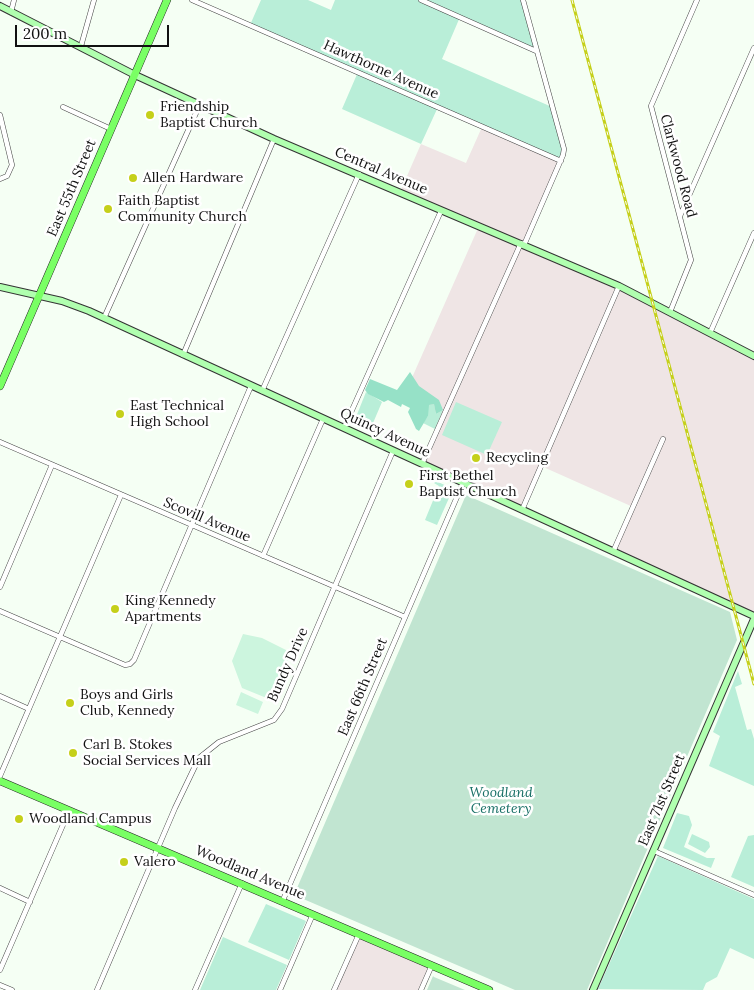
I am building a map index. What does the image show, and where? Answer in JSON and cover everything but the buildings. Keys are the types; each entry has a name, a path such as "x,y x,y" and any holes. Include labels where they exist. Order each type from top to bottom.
{"main road":[{"name":"East 55th Street","path":"0,386 167,0"},
{"name":"Woodland Avenue","path":"0,781 283,900 489,990"}],"street":[{"path":"11,12 14,0"},
{"path":"81,46 94,0"},
{"name":"Hawthorne Avenue","path":"192,0 561,161"},
{"path":"421,0 536,51"},
{"path":"422,464 561,161 564,150 523,0"},
{"name":"Clarkwood Road","path":"670,312 690,265 680,216 651,106 697,0"},
{"name":"Central Avenue","path":"0,6 135,75 274,138 619,286 754,356"},
{"path":"680,216 754,48"},
{"path":"104,318 200,104"},
{"path":"62,107 112,129"},
{"path":"0,115 12,165 7,176 0,179"},
{"path":"183,354 274,138"},
{"path":"262,391 358,174"},
{"path":"344,428 441,211"},
{"path":"710,333 754,233"},
{"path":"522,510 619,286"},
{"name":"Quincy Avenue","path":"0,287 76,306 104,318 754,618"},
{"path":"0,611 125,665 130,664 134,660 252,386"},
{"path":"263,556 323,419"},
{"path":"614,552 663,438"},
{"name":"Scovill Avenue","path":"0,442 405,617"},
{"name":"Bundy Drive","path":"97,990 184,788 199,758 219,742 274,720 282,709 393,451"},
{"path":"0,587 52,465"},
{"name":"East 66th Street","path":"283,900 463,483"},
{"path":"0,776 121,494"},
{"name":"East 71st Street","path":"593,990 754,618"},
{"path":"0,696 29,708"},
{"path":"0,970 69,811"},
{"path":"654,851 754,895"},
{"path":"195,990 242,883"},
{"path":"0,888 30,902"},
{"path":"280,990 313,914"},
{"path":"334,990 359,934"},
{"path":"421,990 432,965"},
{"path":"0,985 12,990"}],"shaded area":[{"path":"482,127 561,161 524,245 619,286 754,356 754,616 613,552 633,507 541,466 522,510 422,464 444,416 403,398 479,226 400,192 421,144 466,163"},
{"path":"359,934 432,965 421,990 335,990"}],"green space":[{"path":"261,0 308,0 331,10 335,0 523,0 536,51 460,17 442,59 552,107 564,149 561,161 438,107 421,144 342,109 358,72 250,25"},
{"path":"410,372 419,386 439,400 443,410 436,414 434,404 429,405 428,416 419,431 416,429 408,412 410,408 402,404 401,407 388,400 384,402 368,394 365,390 370,379 397,390"},
{"path":"366,392 382,402 370,430 354,422"},
{"path":"456,402 502,422 487,455 442,435"},
{"path":"434,404 436,414 443,410 435,429 423,423 428,416 428,405"},
{"path":"436,481 453,489 437,525 425,520 439,486 434,483"},
{"name":"Woodland Cemetery","path":"466,495 730,612 737,640 587,990 515,990 294,895"},
{"path":"243,634 262,638 288,651 290,656 269,699 242,688 232,661"},
{"path":"738,671 742,684 735,687 747,730 751,729 754,739 754,786 709,766 720,736 713,732"},
{"path":"241,692 263,702 258,714 236,705"},
{"path":"677,813 689,816 692,825 684,847 707,858 715,858 711,868 663,848"},
{"path":"692,834 709,842 710,847 705,853 688,844"},
{"path":"754,835 754,887 731,877 748,836"},
{"path":"658,856 754,899 754,959 730,948 717,977 706,983 703,990 598,989"},
{"path":"266,904 306,921 289,960 248,942"},
{"path":"223,937 287,965 276,990 200,990"},
{"path":"434,977 465,990 427,990"}],"railway":[{"path":"572,0 754,684"}],"place":[{"name":"Friendship Baptist Church","path":"150,115"},
{"name":"Allen Hardware","path":"133,178"},
{"name":"Faith Baptist Community Church","path":"108,209"},
{"name":"East Technical High School","path":"120,414"},
{"name":"Recycling","path":"476,458"},
{"name":"First Bethel Baptist Church","path":"409,484"},
{"name":"King Kennedy Apartments","path":"115,609"},
{"name":"Boys and Girls Club, Kennedy","path":"70,703"},
{"name":"Carl B. Stokes Social Services Mall","path":"73,753"},
{"name":"Woodland Campus","path":"19,819"},
{"name":"Valero","path":"124,862"}]}
